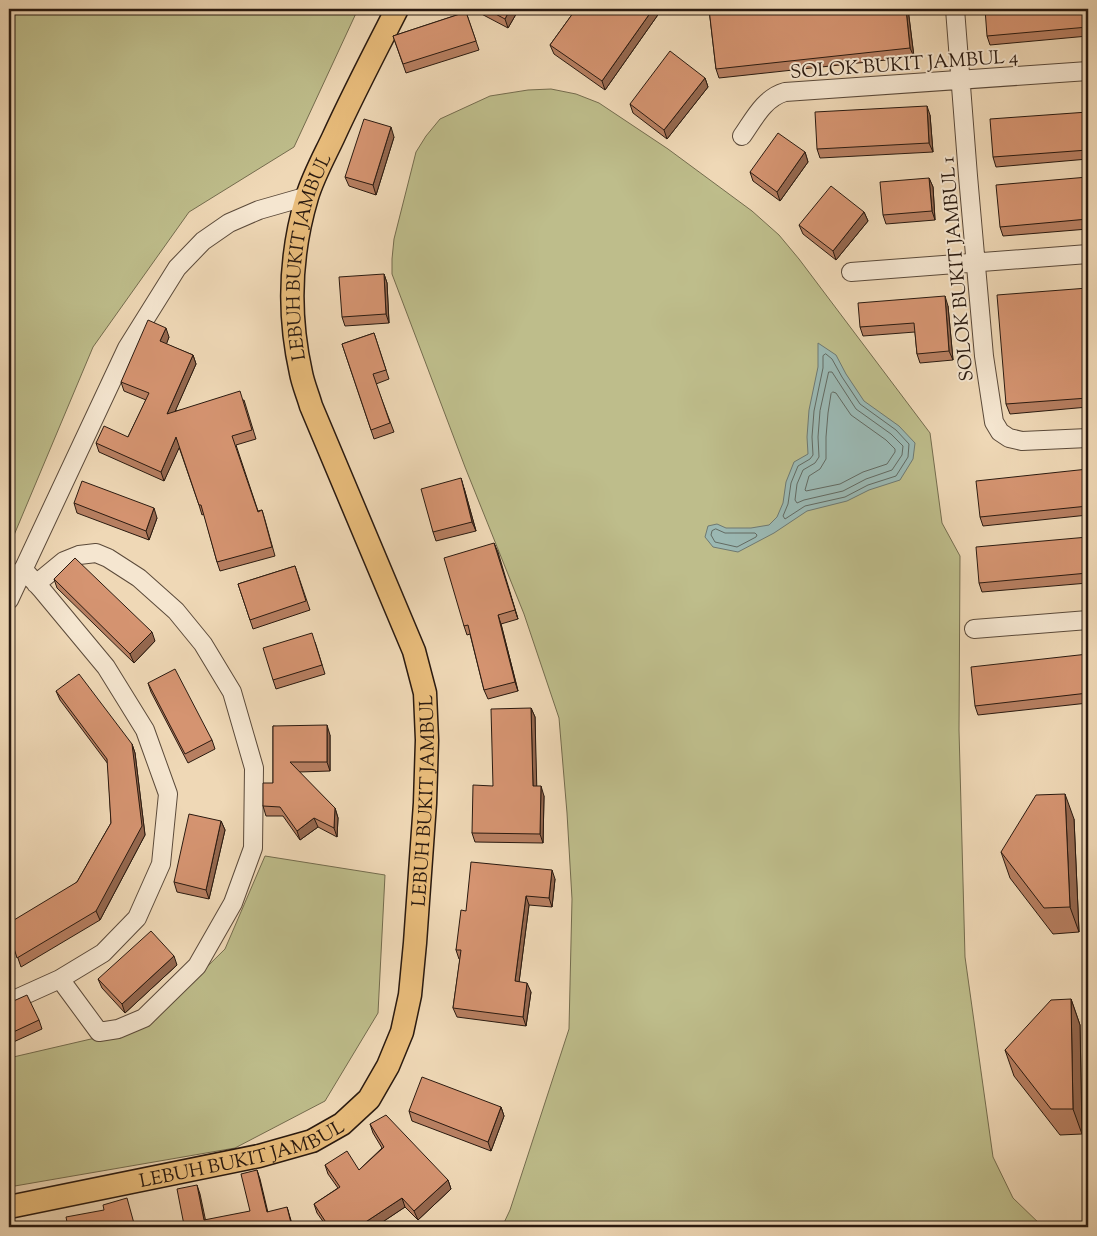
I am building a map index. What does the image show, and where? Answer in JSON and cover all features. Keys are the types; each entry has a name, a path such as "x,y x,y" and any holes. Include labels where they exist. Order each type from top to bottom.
{"main road":[{"name":"LEBUH BUKIT JAMBUL","path":"9,1207 259,1156 312,1142 342,1124 369,1099 388,1066 402,1032 410,995 416,943 425,803 427,740 425,693 414,651 311,406 301,375 292,308 293,272 298,232 308,196 348,105 396,9"}],"street":[{"name":"SOLOK BUKIT JAMBUL 1","path":"955,9 975,263 984,356 994,422 1000,432 1009,438 1022,441 1088,438"},
{"name":"SOLOK BUKIT JAMBUL 4","path":"742,136 767,101 785,92 1088,71"},
{"path":"9,600 126,348 177,268 203,241 229,223 259,210 308,196"},
{"path":"851,272 1088,254"},
{"path":"36,584 64,561 79,555 96,554 108,558 139,578 176,611 203,644 232,692 254,768 253,848 233,903 197,966 144,1018 118,1029 99,1032 60,979"},
{"path":"9,1002 60,979 103,953 136,918 161,864 168,794 145,730 106,667 24,569"},
{"path":"974,628 1088,620"}],"shaded area":[{"path":"9,9 358,9 294,147 189,212 93,347 9,547"},
{"path":"551,89 576,94 599,103 668,149 752,211 779,235 930,433 942,523 960,556 959,730 965,957 993,1157 1013,1198 1043,1227 502,1227 510,1210 569,1029 572,899 559,718 524,614 465,467 392,274 392,259 394,239 416,152 440,119 490,96 528,90"},
{"path":"265,856 385,875 378,1013 325,1101 235,1148 9,1187 9,1058 147,1026 225,949"}],"water":[{"path":"818,343 836,355 864,401 899,426 915,443 913,459 900,480 869,490 847,501 807,511 774,533 738,552 713,547 705,537 708,526 717,524 726,528 751,528 769,525 777,517 783,503 786,482 794,462 808,454 809,410 818,367"}],"building":[{"path":"486,9 510,9 505,19"},
{"path":"576,9 653,9 602,81 550,45"},
{"path":"709,9 906,9 910,48 716,69"},
{"path":"985,9 1088,9 1088,27 987,36"},
{"path":"466,12 476,41 403,64 393,36"},
{"path":"670,51 705,78 664,130 630,104"},
{"path":"927,106 929,143 817,149 815,112"},
{"path":"1088,112 1088,150 993,157 990,119"},
{"path":"364,119 391,127 373,185 345,177"},
{"path":"778,133 805,152 777,192 750,172"},
{"path":"1088,177 1088,219 1000,227 996,185"},
{"path":"929,178 932,211 883,215 880,182"},
{"path":"831,186 864,212 833,251 799,225"},
{"path":"384,274 386,314 342,317 339,277"},
{"path":"1088,288 1088,398 1006,404 997,295"},
{"path":"945,296 949,351 917,354 914,323 860,327 858,303"},
{"path":"148,320 166,328 160,341 193,355 167,414 240,391 252,430 232,436 258,512 262,510 272,547 217,562 201,505 199,505 176,437 161,472 96,443 104,426 128,437 149,393 121,382"},
{"path":"374,333 386,370 373,374 390,423 371,430 342,344"},
{"path":"1088,469 1088,506 980,517 976,481"},
{"path":"461,478 472,522 433,532 421,489"},
{"path":"82,481 154,508 146,531 74,503"},
{"path":"1088,537 1088,573 979,583 976,547"},
{"path":"494,543 515,610 498,615 515,682 484,690 468,625 464,626 444,558"},
{"path":"75,558 152,632 130,654 54,579"},
{"path":"295,566 306,601 250,620 238,584"},
{"path":"312,633 322,665 273,680 263,648"},
{"path":"1088,654 1088,693 975,706 971,667"},
{"path":"175,669 212,740 185,754 148,683"},
{"path":"79,674 132,744 142,826 96,911 17,958 9,932 9,923 77,882 111,823 107,759 56,691"},
{"path":"531,708 533,786 541,786 540,834 472,833 473,785 493,786 491,709"},
{"path":"327,725 327,762 290,762 335,808 334,828 314,818 297,831 280,807 263,806 263,783 273,783 273,726"},
{"path":"1065,794 1070,907 1044,908 1001,852 1036,795"},
{"path":"189,814 221,821 206,890 174,882"},
{"path":"471,862 552,870 549,898 526,896 515,981 527,983 523,1017 453,1008 461,950 456,950 461,910 466,911"},
{"path":"151,931 174,956 122,1004 98,979"},
{"path":"27,995 39,1020 9,1034 9,1003"},
{"path":"1071,999 1073,1109 1051,1109 1005,1050 1051,1000"},
{"path":"422,1077 501,1107 488,1142 409,1111"},
{"path":"386,1115 448,1180 414,1211 402,1198 358,1227 329,1227 314,1204 340,1187 325,1165 347,1151 359,1170 384,1147 370,1124"},
{"path":"257,1170 267,1212 287,1207 292,1227 176,1227 184,1225 177,1189 197,1185 204,1220 250,1211 241,1174"},
{"path":"127,1198 135,1227 68,1227 66,1217 104,1210 103,1205"}]}
